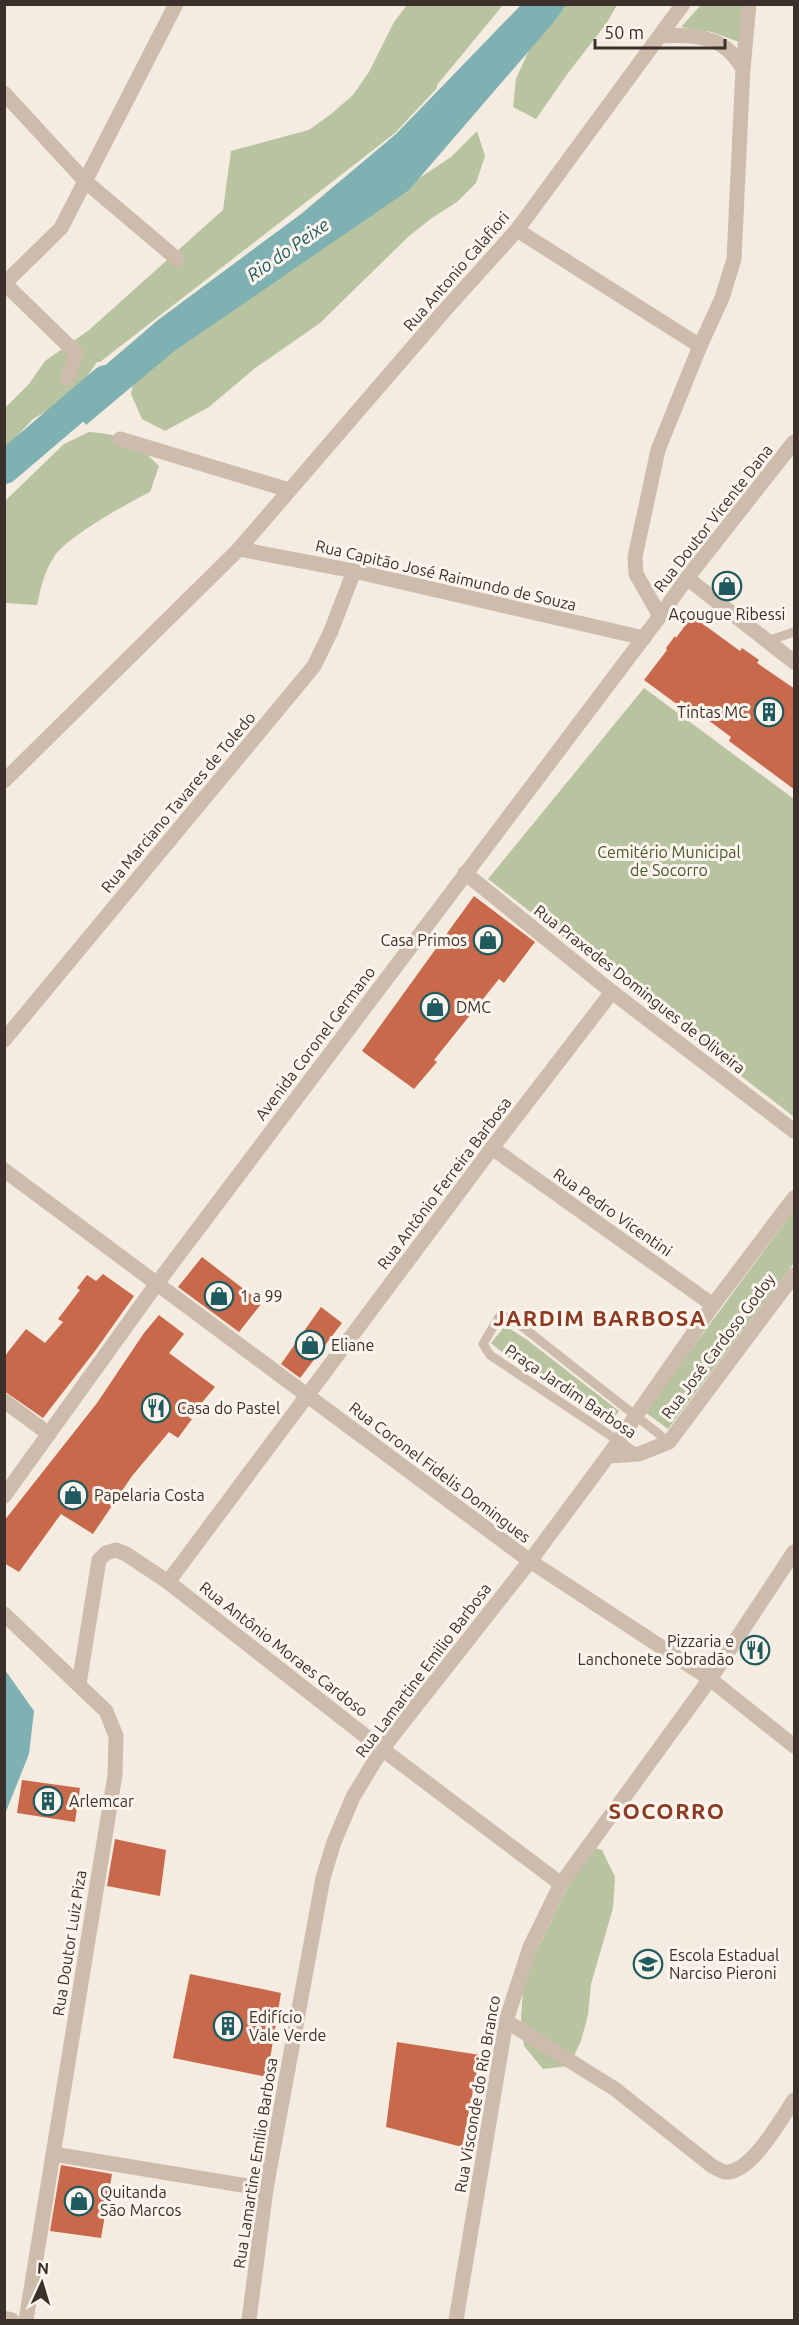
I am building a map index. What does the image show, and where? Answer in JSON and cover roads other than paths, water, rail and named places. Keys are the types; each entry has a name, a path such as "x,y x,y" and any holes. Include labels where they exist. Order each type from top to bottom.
{"street":[{"path":"68,378 76,353 5,284 60,228 176,4"},
{"name":"Rua Antonio Calafiori","path":"4,781 239,549 444,311 517,230 683,4"},
{"path":"660,616 636,574 635,557 658,450 722,298 734,259 748,4"},
{"path":"660,36 686,35 710,40 727,49 743,68"},
{"path":"4,93 85,181 177,259"},
{"path":"517,230 700,346"},
{"path":"120,439 289,490"},
{"name":"Rua Doutor Vicente Dana","path":"660,616 687,578 795,442"},
{"name":"Rua Capitão José Raimundo de Souza","path":"239,549 354,571 644,638"},
{"name":"Rua Marciano Tavares de Toledo","path":"4,1040 314,666 331,631 354,571"},
{"path":"687,578 795,662"},
{"name":"Avenida Coronel Germano","path":"4,1496 158,1282 660,616"},
{"name":"Rua Praxedes Domingues de Oliveira","path":"465,873 612,992 795,1131"},
{"name":"Rua Antônio Ferreira Barbosa","path":"168,1582 492,1148 612,992"},
{"name":"Rua Pedro Vicentini","path":"492,1148 712,1305"},
{"name":"Rua Coronel Fidelis Domingues","path":"4,1170 158,1282 308,1397 530,1561 710,1679 795,1746"},
{"name":"Rua José Cardoso Godoy","path":"608,1456 712,1305 795,1198"},
{"name":"Rua José Cardoso Godoy","path":"608,1456 639,1454 669,1442 795,1275"},
{"path":"4,1401 49,1434"},
{"name":"Rua Lamartine Emilio Barbosa","path":"249,2320 267,2189 323,1878 334,1842 353,1797 382,1749 530,1561 608,1456"},
{"name":"Rua Antônio Moraes Cardoso","path":"79,1684 99,1560 106,1553 116,1550 126,1554 168,1582 382,1749 561,1884"},
{"name":"Rua Visconde do Rio Branco","path":"456,2320 506,2022 530,1947 561,1884 788,1569 795,1552"},
{"name":"Rua Doutor Luiz Piza","path":"4,1614 106,1711 116,1736 115,1775 26,2320"},
{"path":"506,2022 615,2089 712,2166 725,2172 738,2170 756,2155 795,2100"},
{"path":"53,2154 267,2189"},
{"path":"4,2318 12,2320"}],"lane":[{"path":"767,641 795,632"},
{"name":"Praça Jardim Barbosa","path":"639,1454 490,1355 483,1344 499,1317 510,1317 669,1442"}],"water":[{"path":"521,5 566,5 409,190 173,352 86,425 66,399 158,320 301,214 396,134"},
{"path":"5,1670 34,1711 29,1754 5,1814"}],"waterway":[{"name":"Rio do Peixe","path":"4,468 106,381"}],"place":[{"name":"Açougue Ribessi","path":"727,586"},
{"name":"Tintas MC","path":"769,712"},
{"name":"Casa Primos","path":"488,940"},
{"name":"DMC","path":"435,1007"},
{"name":"1 a 99","path":"219,1296"},
{"name":"Eliane","path":"310,1345"},
{"name":"Casa do Pastel","path":"156,1408"},
{"name":"Papelaria Costa","path":"73,1495"},
{"name":"Pizzaria e Lanchonete Sobradão","path":"755,1650"},
{"name":"Arlemcar","path":"48,1801"},
{"name":"Escola Estadual Narciso Pieroni","path":"648,1964"},
{"name":"Edifício Vale Verde","path":"228,2026"},
{"name":"Quitanda São Marcos","path":"79,2201"}],"district":[{"name":"JARDIM BARBOSA","path":"600,1318"},
{"name":"SOCORRO","path":"667,1811"}],"park label":[{"name":"Cemitério Municipal de Socorro","path":"669,861"}]}
